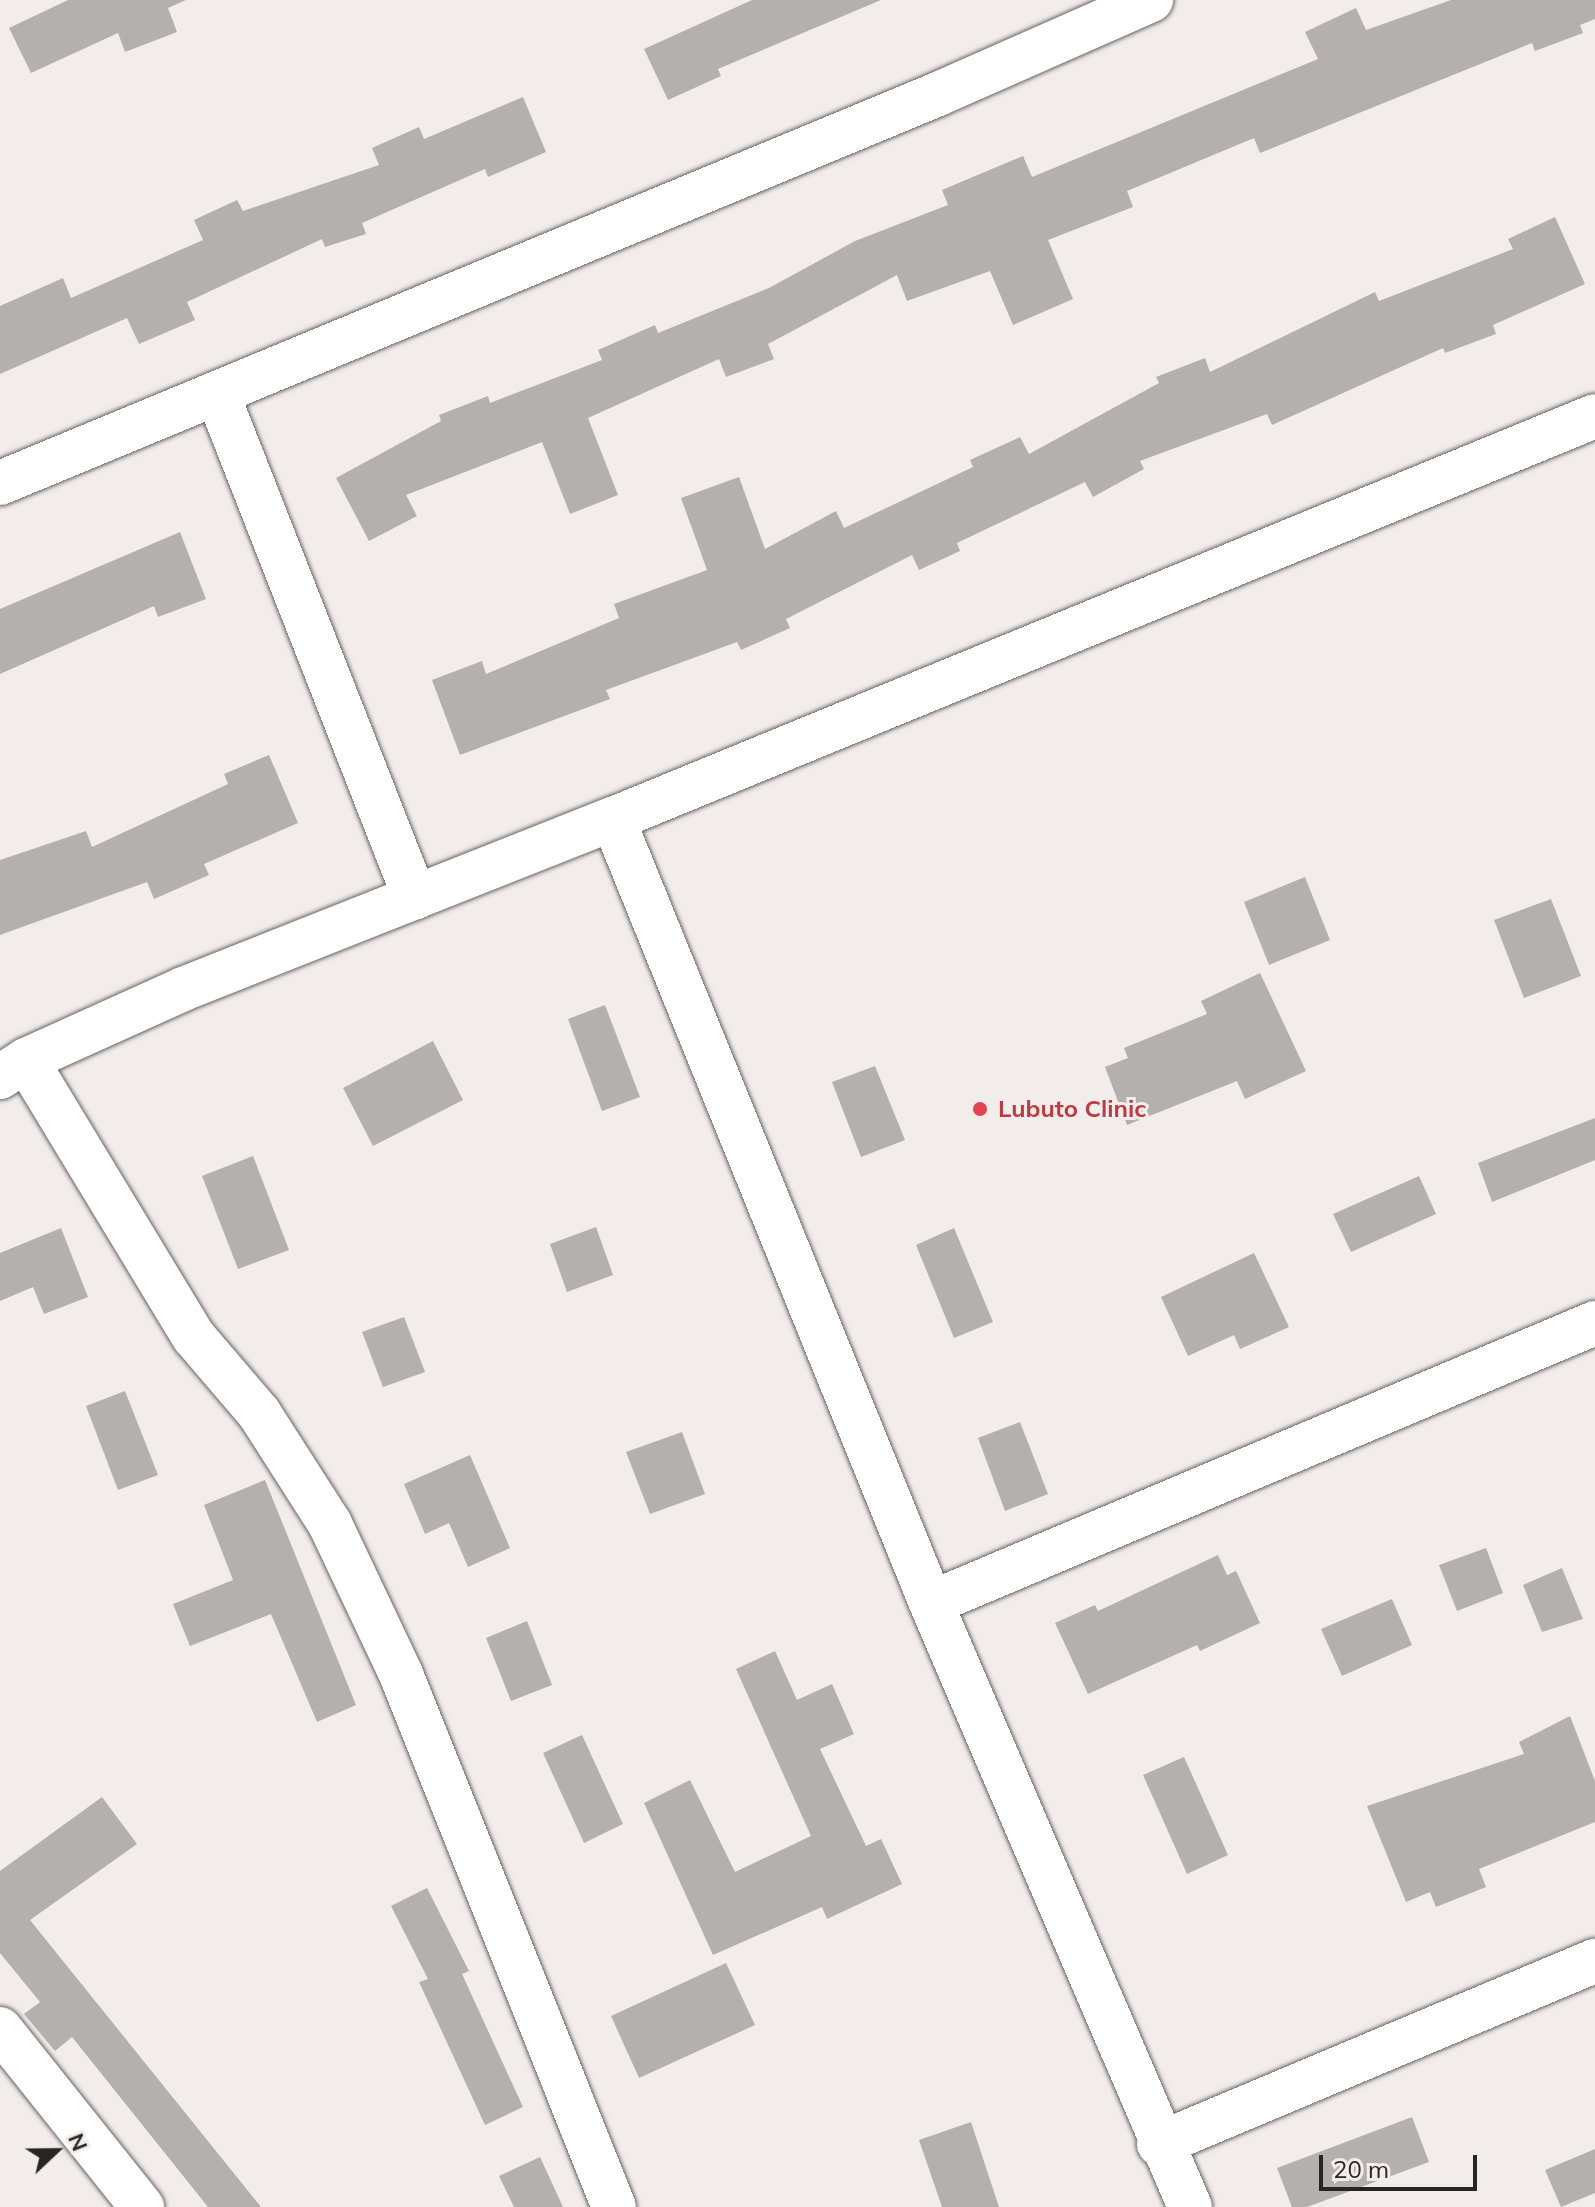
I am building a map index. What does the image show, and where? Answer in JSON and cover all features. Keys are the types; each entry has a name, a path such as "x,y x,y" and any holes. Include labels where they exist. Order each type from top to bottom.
{"street":[{"path":"0,483 938,94 1151,0"},
{"path":"217,393 415,898"},
{"path":"614,2207 401,1674 330,1524 259,1413 194,1337 13,1068 183,989 613,819 1595,416"},
{"path":"613,819 931,1603 1159,2144 1190,2207"},
{"path":"931,1603 1595,1323"},
{"path":"1159,2144 1595,1961"},
{"path":"0,2029 142,2207"}],"building":[{"path":"68,0 186,0 168,8 177,32 125,52 118,33 31,73 9,28"},
{"path":"752,0 881,0 718,69 721,76 668,100 644,49"},
{"path":"1451,0 1595,0 1595,19 1580,25 1583,33 1535,51 1532,43 1260,153 1254,138 1127,191 1133,207 1048,240 1073,299 1013,325 990,271 907,301 897,275 768,344 774,359 726,377 719,359 588,418 618,495 570,514 542,442 406,495 417,516 369,541 336,478 441,421 439,415 488,396 490,403 602,360 598,350 655,325 658,333 769,288 855,241 948,205 942,190 1023,156 1032,177 1318,59 1305,32 1356,8 1366,30"},
{"path":"523,97 546,152 488,177 485,169 362,223 366,234 325,247 322,239 187,302 195,320 139,344 127,318 0,374 0,306 63,278 71,298 203,240 194,220 237,200 243,211 379,165 372,148 419,127 424,139"},
{"path":"1555,217 1585,284 1493,325 1496,334 1445,353 1443,348 1272,425 1267,414 1140,461 1144,469 1093,497 1085,482 957,543 960,551 919,570 912,555 786,619 790,628 741,650 737,642 606,690 610,699 460,755 432,680 482,661 486,674 619,618 614,604 707,570 681,498 739,477 765,549 836,511 844,528 973,467 970,460 1020,437 1029,454 1159,383 1156,377 1205,358 1210,372 1375,292 1379,301 1513,249 1508,239"},
{"path":"180,532 206,599 158,617 154,606 0,674 0,609"},
{"path":"269,755 298,823 204,864 209,875 154,899 147,882 0,935 0,860 86,831 92,847 228,784 224,774"},
{"path":"1305,877 1330,940 1269,965 1244,902"},
{"path":"1551,899 1581,976 1524,998 1494,920"},
{"path":"1260,973 1306,1071 1245,1099 1237,1081 1127,1125 1105,1067 1128,1058 1124,1048 1207,1014 1201,1001"},
{"path":"605,1005 640,1097 602,1111 568,1019"},
{"path":"433,1041 463,1100 373,1146 343,1088"},
{"path":"875,1066 905,1140 861,1157 832,1082"},
{"path":"1595,1118 1595,1160 1492,1202 1478,1163"},
{"path":"253,1156 289,1250 238,1269 202,1176"},
{"path":"1419,1176 1436,1214 1351,1252 1333,1214"},
{"path":"596,1227 613,1275 567,1292 550,1244"},
{"path":"61,1228 88,1297 44,1314 33,1287 0,1301 0,1253"},
{"path":"954,1228 993,1322 954,1338 916,1245"},
{"path":"1254,1253 1289,1327 1240,1349 1234,1335 1188,1356 1161,1297"},
{"path":"404,1317 425,1372 383,1387 362,1332"},
{"path":"125,1391 158,1475 118,1490 86,1406"},
{"path":"1020,1422 1048,1494 1005,1511 978,1438"},
{"path":"682,1432 705,1494 650,1514 626,1452"},
{"path":"470,1455 510,1548 468,1567 449,1523 425,1534 404,1484"},
{"path":"265,1480 356,1705 317,1722 271,1614 190,1646 173,1604 233,1580 204,1505"},
{"path":"1486,1548 1503,1593 1457,1611 1439,1565"},
{"path":"1218,1555 1227,1575 1236,1571 1260,1623 1200,1651 1197,1645 1088,1694 1055,1623 1095,1605 1098,1611"},
{"path":"1562,1568 1583,1619 1542,1632 1523,1585"},
{"path":"1392,1599 1412,1645 1342,1676 1321,1629"},
{"path":"527,1621 552,1685 511,1701 486,1638"},
{"path":"775,1651 797,1700 832,1684 854,1734 820,1749 866,1846 881,1839 902,1884 827,1919 822,1907 713,1955 644,1803 690,1780 735,1872 811,1836 736,1669"},
{"path":"1570,1716 1595,1781 1595,1822 1479,1869 1486,1887 1436,1907 1430,1892 1406,1902 1367,1806 1524,1754 1519,1742"},
{"path":"582,1735 623,1824 584,1843 543,1753"},
{"path":"1184,1757 1228,1855 1187,1874 1143,1775"},
{"path":"102,1797 137,1844 30,1920 261,2207 208,2207 72,2037 55,2051 24,2014 40,2002 0,1953 0,1871"},
{"path":"427,1888 469,1971 462,1974 523,2107 485,2125 419,1982 428,1979 391,1906"},
{"path":"726,1963 755,2025 639,2078 611,2016"},
{"path":"1412,2117 1429,2162 1307,2207 1292,2207 1277,2168"},
{"path":"971,2122 999,2207 942,2207 919,2140"},
{"path":"1595,2149 1595,2193 1561,2207 1545,2170"},
{"path":"540,2157 563,2207 514,2207 499,2176"}],"place":[{"name":"Lubuto Clinic","path":"980,1109"}]}
